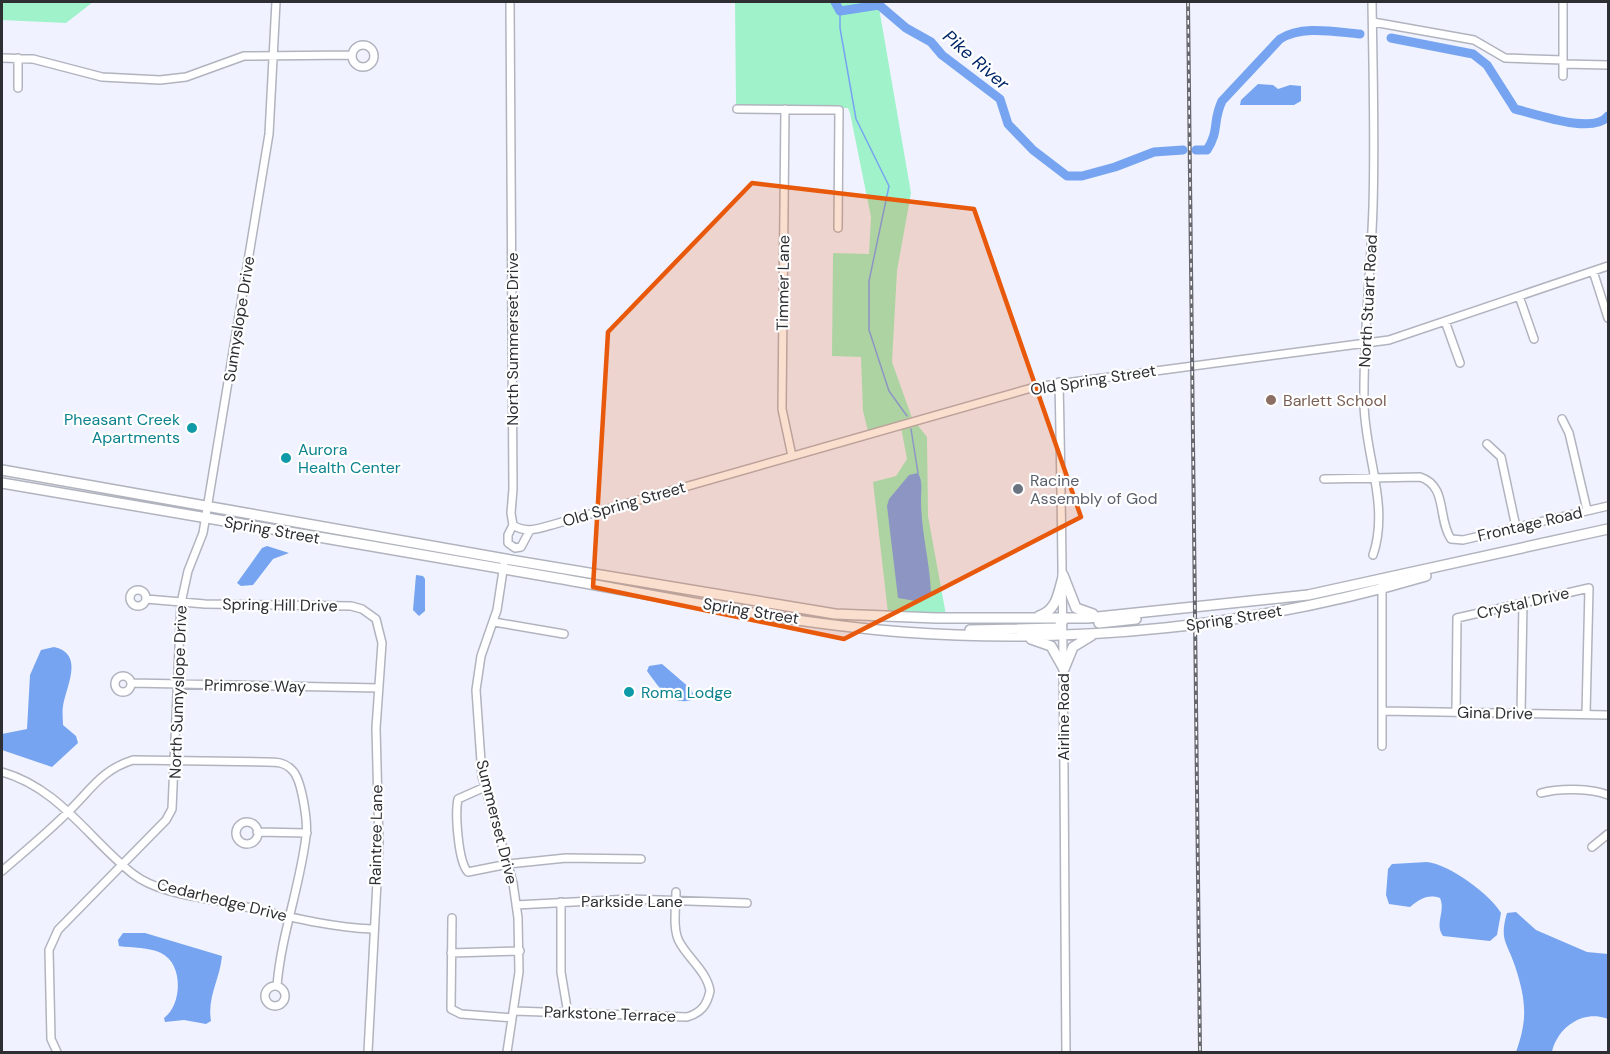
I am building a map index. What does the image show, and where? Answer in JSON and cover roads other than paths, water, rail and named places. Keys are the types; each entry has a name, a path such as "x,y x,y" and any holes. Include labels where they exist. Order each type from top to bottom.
{"main road":[{"name":"Spring Street","path":"2,470 505,559 835,614 1064,619 1164,611 1382,585"},
{"path":"14,485 16,472"},
{"name":"Spring Street","path":"2,483 813,621 926,633 1011,636 1100,634 1204,624 1382,585 1608,529"},
{"path":"124,504 127,491"},
{"path":"1063,575 1076,608 1085,613 1114,616"},
{"path":"1026,619 1041,616 1052,609 1063,575"},
{"path":"1064,635 1071,625 1130,621 1164,611"},
{"path":"926,633 1058,628 1064,619"},
{"path":"1064,669 1070,652 1077,643 1100,634"},
{"path":"1011,636 1040,641 1052,646 1064,669"}],"street":[{"path":"275,55 276,2"},
{"name":"North Summerset Drive","path":"510,2 513,489 511,513 513,525 508,543 515,548 521,547 530,530"},
{"name":"North Stuart Road","path":"1372,2 1373,204 1365,344 1364,419 1375,478 1378,541 1373,555"},
{"path":"1563,2 1563,76"},
{"path":"1373,22 1474,40 1505,58 1608,65"},
{"name":"Sunnyslope Drive","path":"208,505 269,134 275,55"},
{"path":"2,58 39,60 102,77 160,80 186,76 235,57 352,55"},
{"path":"18,58 18,88"},
{"path":"737,109 839,110 838,228"},
{"name":"Timmer Lane","path":"785,109 782,409 792,456"},
{"name":"Old Spring Street","path":"530,530 1059,382 1389,340 1608,266"},
{"path":"1593,271 1608,318"},
{"path":"1519,296 1534,339"},
{"path":"1445,321 1460,363"},
{"name":"Airline Road","path":"1059,382 1064,619 1066,1053"},
{"path":"1562,419 1569,433 1587,510"},
{"path":"1487,444 1501,457 1516,527"},
{"name":"Frontage Road","path":"1375,478 1420,477 1430,480 1436,486 1446,532 1451,539 1463,540 1608,506"},
{"path":"1324,478 1375,478"},
{"name":"North Sunnyslope Drive","path":"124,865 170,815 174,795 176,684 181,603 184,583 198,550 208,505"},
{"path":"513,525 520,530 530,530"},
{"name":"Summerset Drive","path":"505,559 494,622 481,656 476,690 480,761 485,787 508,864 516,905 519,951 507,1053"},
{"path":"1382,585 1382,746"},
{"name":"Crystal Drive","path":"1456,712 1457,618 1589,588 1587,714"},
{"name":"Spring Hill Drive","path":"146,599 181,603 351,606 362,609 376,619"},
{"path":"1521,713 1523,603"},
{"name":"Raintree Lane","path":"368,1053 372,929 379,844 376,728 382,634 376,619"},
{"path":"494,622 564,634"},
{"name":"Primrose Way","path":"131,683 379,688"},
{"name":"Gina Drive","path":"1382,711 1608,715"},
{"path":"2,871 69,812 102,775 116,766 133,760 274,762 292,770 299,780 307,833 277,986"},
{"name":"Cedarhedge Drive","path":"2,772 36,785 69,812 135,875 164,889 334,926 372,929"},
{"path":"485,787 458,799 456,808 463,867 468,872 508,864 566,858 641,860"},
{"path":"1540,793 1550,790 1590,791 1608,795"},
{"path":"257,832 307,833"},
{"path":"1592,847 1608,834"},
{"path":"57,1053 51,1039 49,950 58,930 124,865"},
{"name":"Parkside Lane","path":"516,905 676,896 747,903"},
{"name":"Parkstone Terrace","path":"451,953 451,1009 461,1014 687,1017 703,1008 708,997 708,983 679,942 676,930 676,896"},
{"path":"561,902 561,972 568,1014"},
{"path":"452,918 451,953 519,951"}],"water":[{"path":"1258,84 1273,85 1278,89 1290,85 1301,86 1301,101 1294,105 1240,105 1241,100"},
{"path":"918,473 921,483 922,524 931,593 921,602 898,598 887,506 889,499 909,475"},
{"path":"267,546 289,553 273,559 253,585 241,586 237,583 262,548"},
{"path":"416,575 423,576 425,579 425,611 419,616 413,610"},
{"path":"54,647 69,656 71,663 70,680 63,706 63,725 76,736 78,743 52,767 2,750 2,734 27,729 30,675 41,650"},
{"path":"662,664 691,689 695,699 679,701 661,689 647,671 649,666"},
{"path":"1427,862 1457,874 1479,889 1496,906 1501,913 1497,935 1490,941 1443,936 1440,927 1442,908 1440,898 1424,898 1410,907 1389,904 1386,895 1388,869 1392,864"},
{"path":"1516,912 1536,930 1587,952 1608,954 1608,1019 1589,1017 1572,1023 1559,1035 1552,1052 1516,1052 1524,1019 1524,1009 1515,966 1505,941 1504,929 1507,913"},
{"path":"123,933 145,933 222,956 212,996 211,1021 206,1024 184,1020 165,1022 164,1018 170,1012 177,995 177,975 174,966 168,958 156,951 119,946 118,940"}],"waterway":[{"name":"Pike River","path":"835,2 840,11 879,5 906,28 931,42 942,55 1000,99 1008,124 1033,150 1067,176 1082,176 1115,167 1154,152 1183,150"},
{"path":"840,11 840,28 856,119 889,186 869,281 869,330 889,391 907,416"},
{"name":"Pike River","path":"1196,150 1207,150 1211,143 1222,101 1280,39 1308,31 1360,34"},
{"name":"Pike River","path":"1391,38 1473,54 1487,65 1515,109 1564,122 1591,124 1608,116"},
{"path":"911,429 918,473"}],"railway":[{"path":"1188,2 1200,1052"}],"place":[{"name":"Barlett School","path":"1271,400"},
{"name":"Pheasant Creek Apartments","path":"192,428"},
{"name":"Aurora Health Center","path":"286,458"},
{"name":"Racine Assembly of God","path":"1018,489"},
{"name":"Roma Lodge","path":"629,692"}]}
